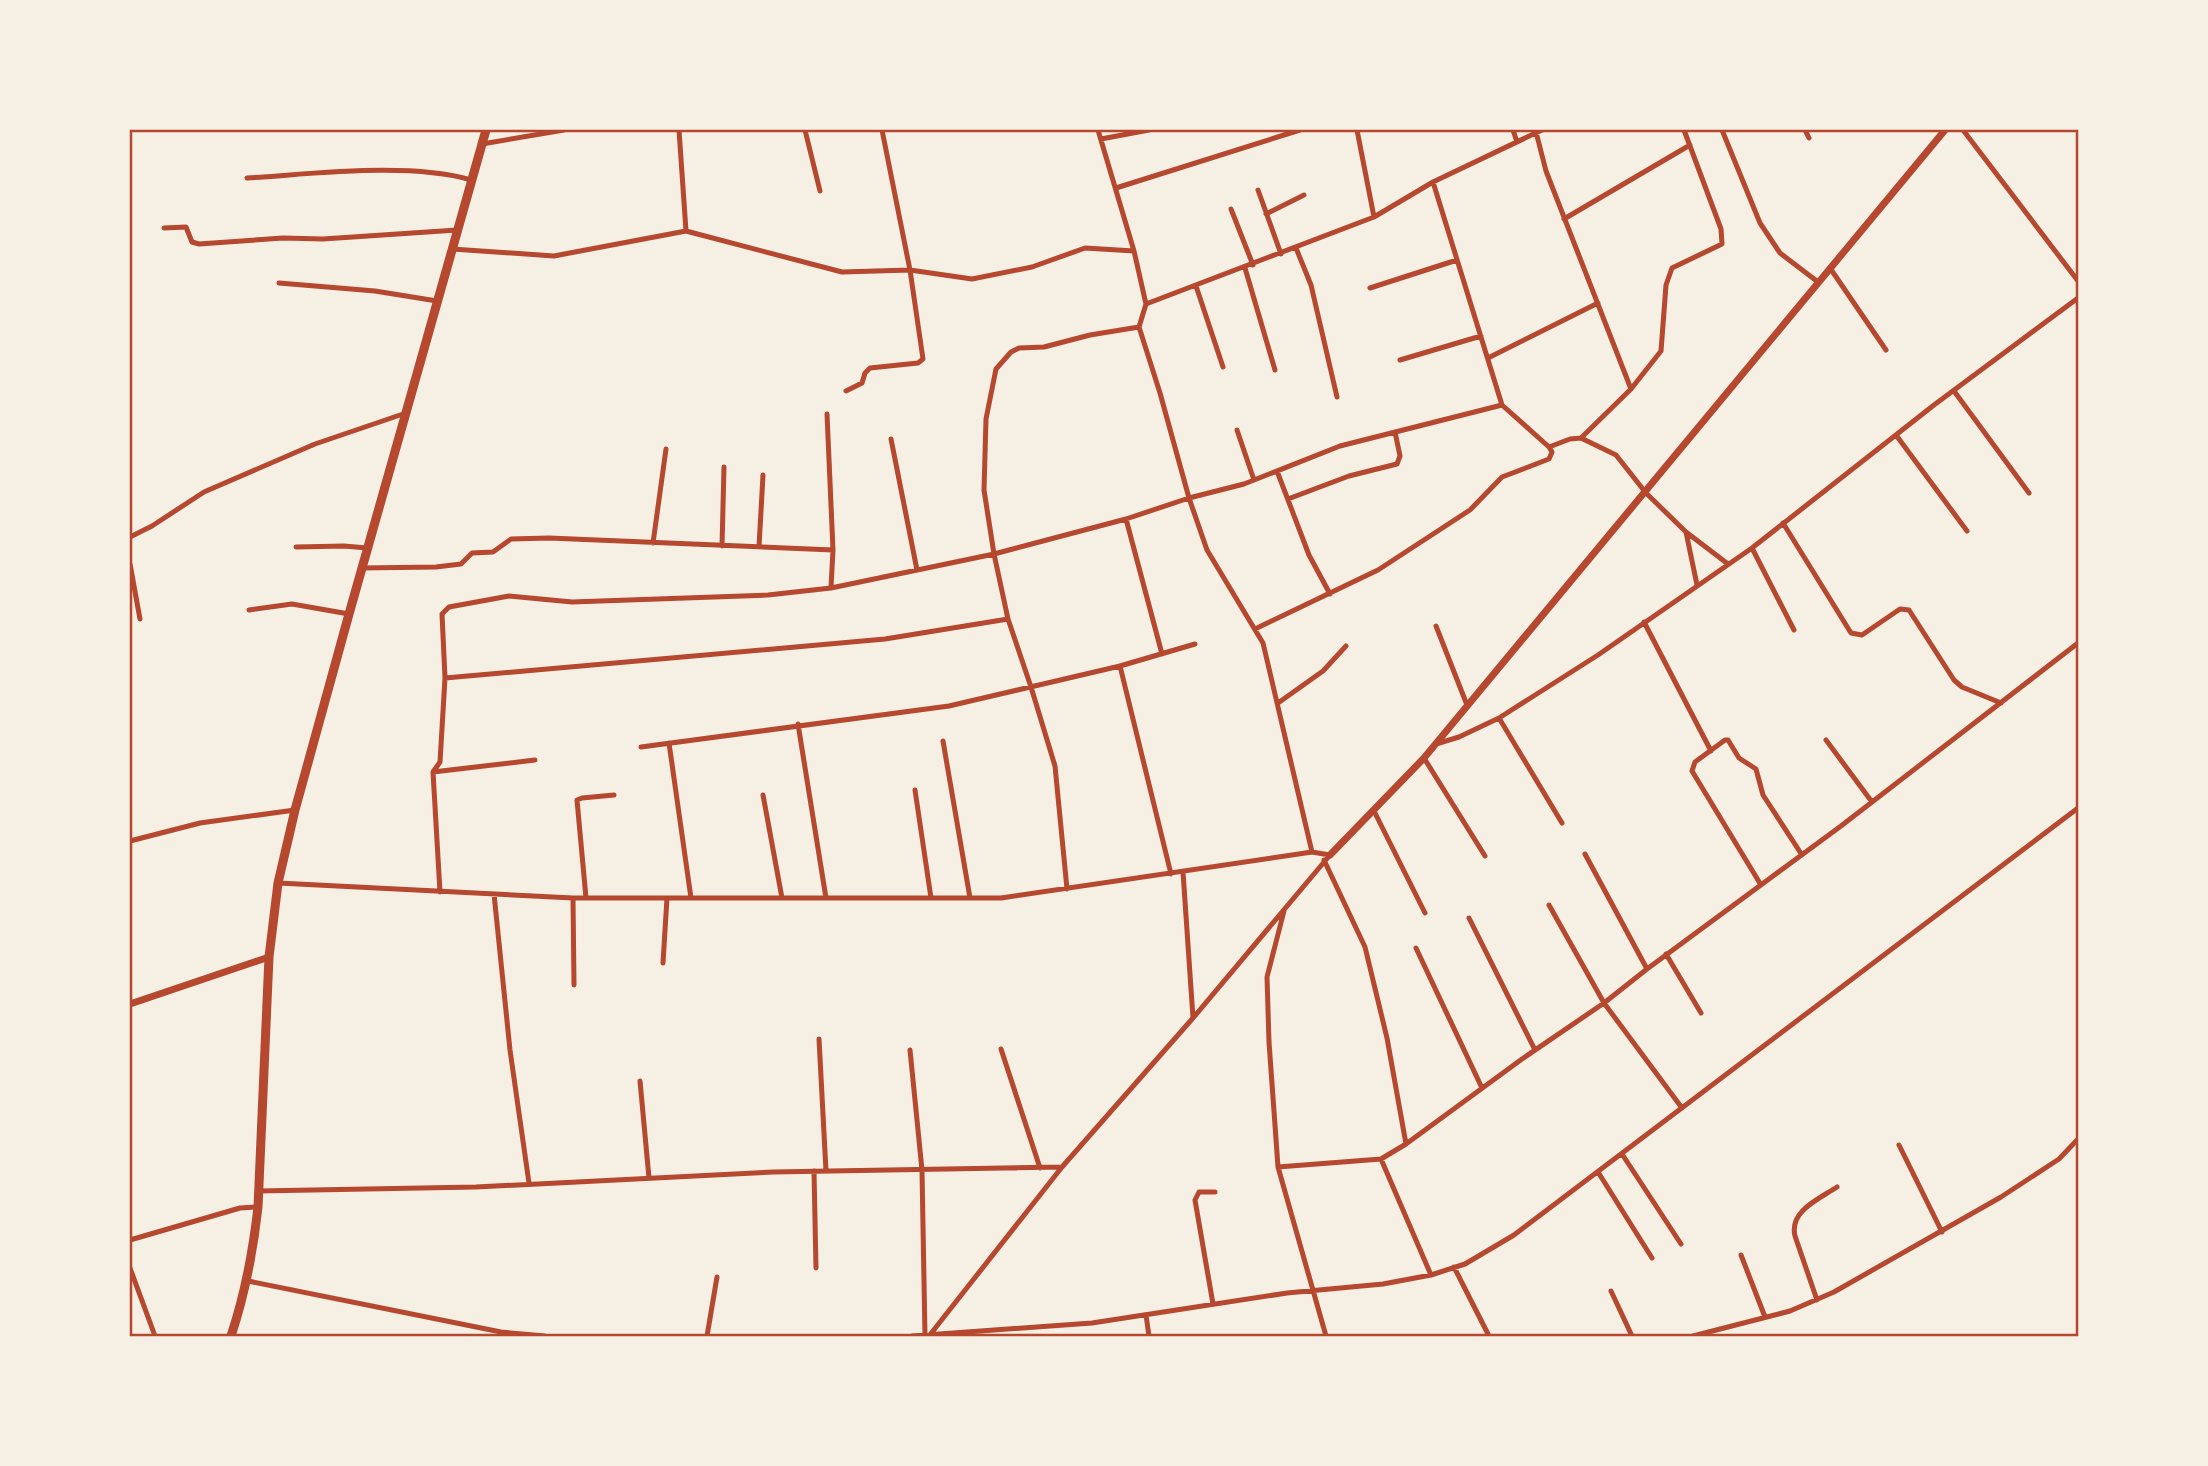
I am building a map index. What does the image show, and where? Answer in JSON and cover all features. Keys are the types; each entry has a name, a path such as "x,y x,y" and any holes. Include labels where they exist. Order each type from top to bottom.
{"main road":[{"path":"231,1336 248,1281 258,1207 268,957 278,883 295,810 361,568 486,130"}],"street":[{"path":"482,144 564,130"},
{"path":"679,130 686,231"},
{"path":"805,130 820,191"},
{"path":"846,391 862,383 870,368 918,363 923,359 910,270 882,130"},
{"path":"1098,130 1134,251 1146,304 1139,327 1189,498 1207,550 1264,642 1312,852"},
{"path":"1101,139 1149,130"},
{"path":"1116,188 1300,130"},
{"path":"1357,130 1374,217"},
{"path":"1513,130 1517,142"},
{"path":"1581,438 1631,389 1663,345 1663,307 1672,268 1722,244 1721,229 1684,130"},
{"path":"1722,130 1760,223 1780,253 1818,282"},
{"path":"1805,130 1809,138"},
{"path":"927,1336 1062,1167 1193,1018 1327,857 1436,744 1945,130"},
{"path":"1963,130 2078,281"},
{"path":"1146,304 1374,217 1433,182 1539,131 1546,171 1631,389"},
{"path":"1564,219 1690,145"},
{"path":"247,178 389,172 447,175 471,180"},
{"path":"1255,629 1378,570 1471,510 1502,477 1549,459 1552,452 1502,405 1433,182"},
{"path":"1258,190 1281,254"},
{"path":"1266,214 1304,195"},
{"path":"1231,209 1252,265"},
{"path":"164,228 186,227 190,239 199,244 457,230"},
{"path":"452,249 555,256 686,231 842,272 910,270 972,279 1032,267 1085,248 1134,251"},
{"path":"1296,248 1311,285 1337,397"},
{"path":"1370,288 1457,260"},
{"path":"1245,268 1275,370"},
{"path":"1830,268 1886,350"},
{"path":"279,283 375,291 437,301"},
{"path":"1196,286 1223,366"},
{"path":"1436,744 1459,737 1499,718 1752,548 2078,298"},
{"path":"1488,358 1598,303"},
{"path":"1068,889 1055,766 1007,619 994,554 984,490 986,419 996,369 1011,352 1019,348 1044,347 1090,335 1139,327"},
{"path":"1400,360 1481,336"},
{"path":"1954,391 2029,493"},
{"path":"440,892 433,772 440,762 445,678 443,611 449,607 509,597 586,601 768,595 831,588 994,554 1126,519 1254,480 1340,446 1502,405"},
{"path":"130,537 204,492 315,444 406,413"},
{"path":"827,414 831,588"},
{"path":"1237,430 1254,480"},
{"path":"1288,499 1349,476 1397,464 1400,456 1395,432"},
{"path":"1896,435 1967,531"},
{"path":"1549,447 1581,438 1616,455 1646,493 1686,531 1728,564"},
{"path":"891,439 917,570"},
{"path":"653,542 666,449"},
{"path":"722,546 724,467"},
{"path":"1277,471 1309,555 1330,594"},
{"path":"759,547 763,475"},
{"path":"1126,519 1162,654"},
{"path":"1783,523 1851,633 1862,635 1900,609 1909,610 1954,680 1962,687 2001,703"},
{"path":"1686,531 1698,585"},
{"path":"361,568 461,564 472,553 493,552 511,539 653,542 832,551"},
{"path":"296,547 344,545 367,548"},
{"path":"1752,548 1794,630"},
{"path":"130,564 140,619"},
{"path":"249,610 292,604 349,614"},
{"path":"445,678 872,640 1007,619"},
{"path":"1644,622 1711,751"},
{"path":"1436,626 1466,705"},
{"path":"1278,1167 1381,1159 1406,1144 1604,1003 1666,954 1761,886 2078,643"},
{"path":"641,747 948,706 1120,666 1195,644"},
{"path":"1278,704 1323,671 1346,646"},
{"path":"1120,666 1171,874"},
{"path":"1499,718 1562,823"},
{"path":"798,724 827,898"},
{"path":"1761,886 1694,776 1692,771 1695,762 1727,740 1739,758 1754,766 1763,795 1802,855"},
{"path":"1826,740 1872,802"},
{"path":"943,741 970,898"},
{"path":"669,743 691,898"},
{"path":"1424,758 1485,856"},
{"path":"433,772 535,760"},
{"path":"915,790 931,898"},
{"path":"586,898 577,800 614,795"},
{"path":"763,795 782,898"},
{"path":"912,1336 1092,1323 1312,1290 1383,1284 1431,1275 1465,1264 1514,1235 2078,808"},
{"path":"130,841 200,823 295,810"},
{"path":"1374,811 1425,913"},
{"path":"278,883 573,898 1001,898 1312,852 1327,857 1366,947 1387,1038 1406,1144"},
{"path":"1585,854 1647,969"},
{"path":"1182,872 1193,1018"},
{"path":"494,894 510,1050 530,1183"},
{"path":"573,898 574,985"},
{"path":"663,963 667,898"},
{"path":"1549,905 1604,1003 1682,1108"},
{"path":"1286,907 1267,977 1278,1167 1326,1336"},
{"path":"1469,918 1535,1050"},
{"path":"1416,948 1482,1088"},
{"path":"1666,954 1701,1013"},
{"path":"130,1004 268,957"},
{"path":"819,1039 826,1171"},
{"path":"1001,1049 1040,1168"},
{"path":"909,1050 922,1170 927,1336"},
{"path":"640,1081 649,1178"},
{"path":"1693,1336 1790,1311 1817,1300 2001,1198 2059,1159 2078,1139"},
{"path":"1899,1145 1942,1231"},
{"path":"1622,1154 1681,1244"},
{"path":"1381,1159 1431,1275"},
{"path":"258,1191 475,1187 814,1171 1062,1167"},
{"path":"814,1171 816,1268"},
{"path":"1598,1172 1652,1258"},
{"path":"1817,1300 1795,1236 1794,1225 1798,1214 1836,1187"},
{"path":"1213,1304 1195,1197 1199,1192 1215,1192"},
{"path":"130,1240 240,1208 258,1207"},
{"path":"1741,1255 1765,1317"},
{"path":"1454,1267 1489,1336"},
{"path":"130,1268 155,1336"},
{"path":"707,1336 717,1277"},
{"path":"248,1281 501,1332 545,1336"},
{"path":"1611,1291 1632,1336"},
{"path":"1146,1315 1149,1336"}]}
